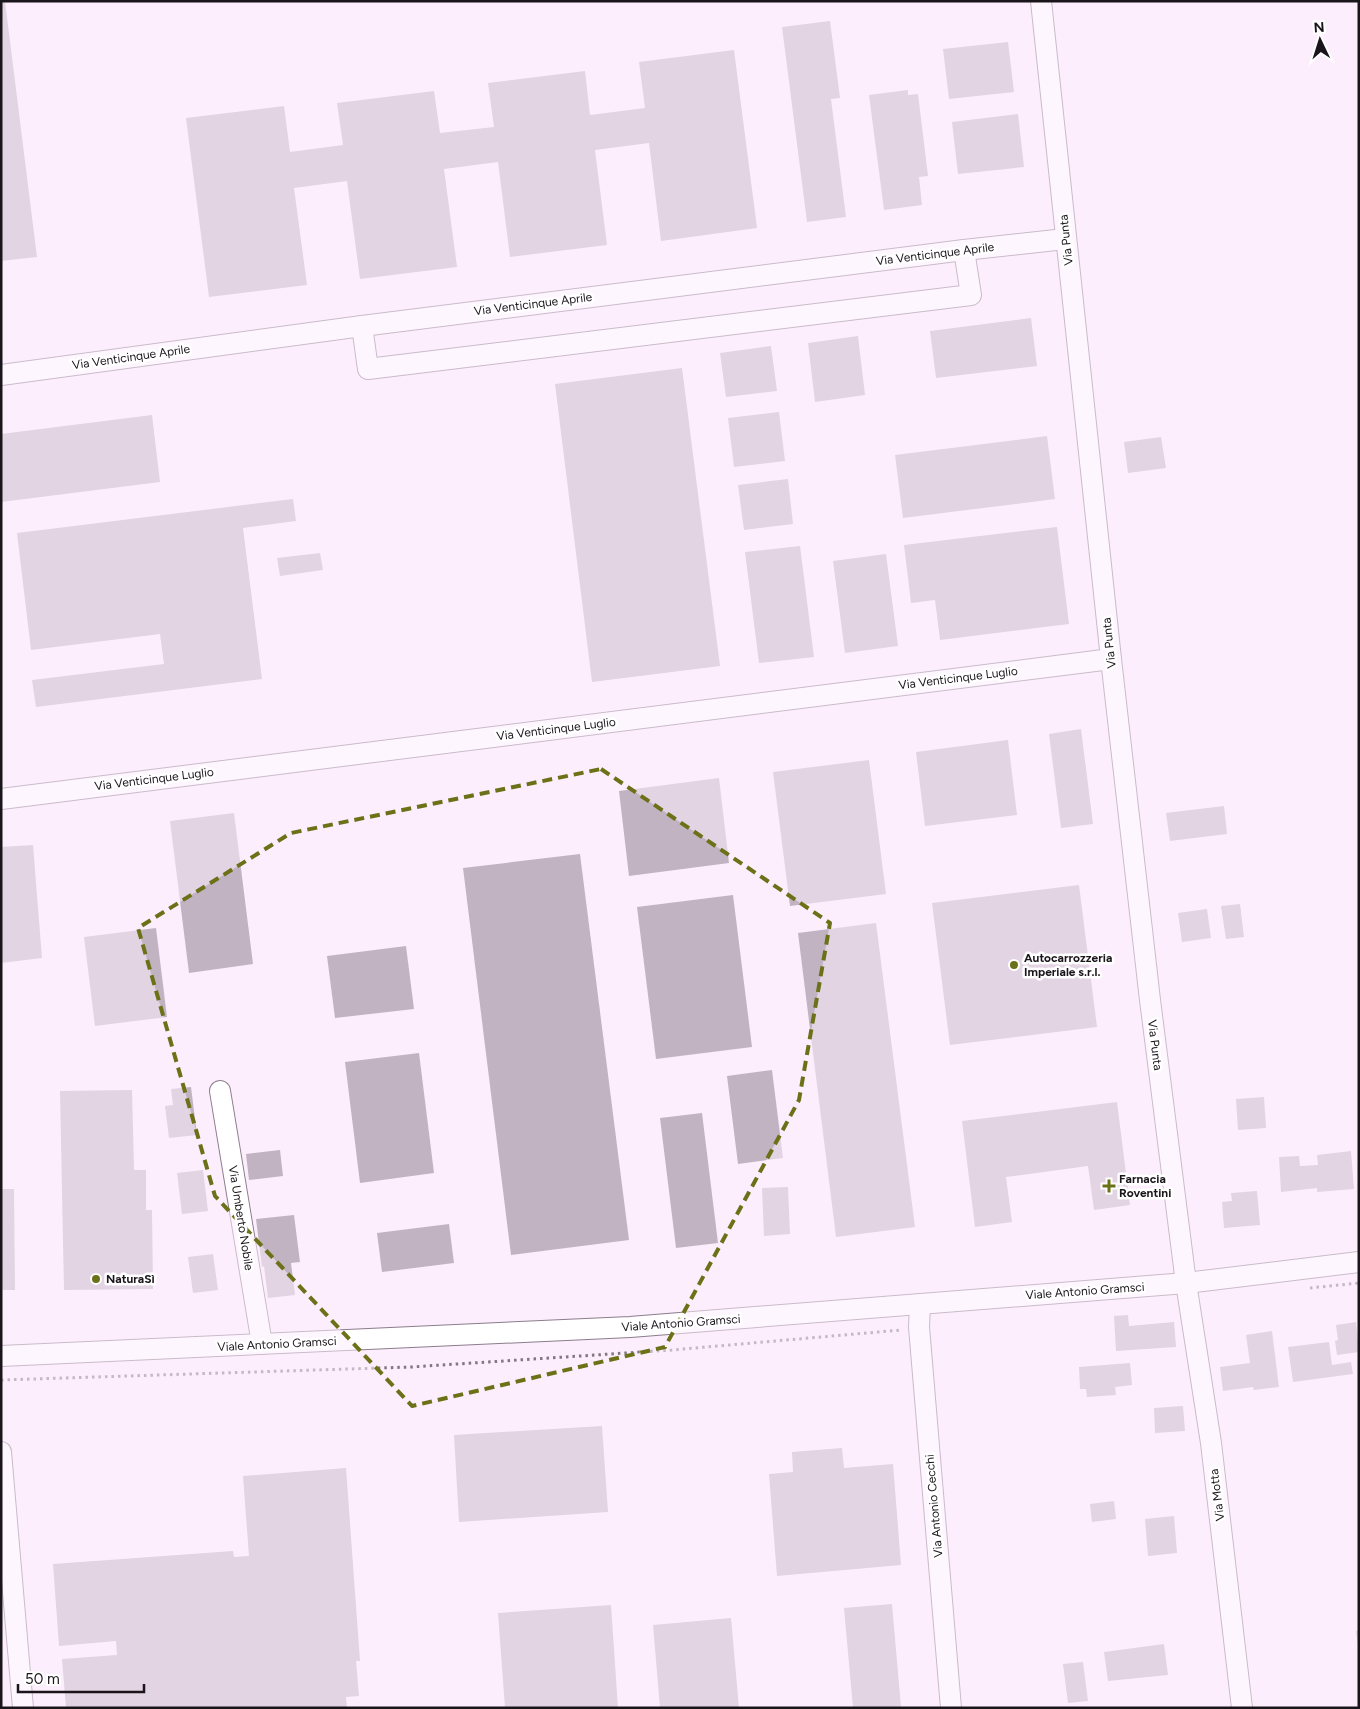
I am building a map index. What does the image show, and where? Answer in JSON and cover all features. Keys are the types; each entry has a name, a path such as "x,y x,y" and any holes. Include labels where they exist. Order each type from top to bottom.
{"street":[{"name":"Via Punta","path":"1041,1 1111,659 1150,1000 1186,1283"},
{"name":"Via Venticinque Aprile","path":"1,375 362,326 1065,239"},
{"path":"362,326 368,370 971,296 964,250"},
{"name":"Via Venticinque Luglio","path":"1,798 1111,659"},
{"name":"Via Umberto Nobile","path":"220,1091 262,1344"},
{"name":"Viale Antonio Gramsci","path":"1,1356 630,1327 1186,1283 1359,1262"},
{"name":"Via Motta","path":"1186,1283 1211,1443 1242,1708"},
{"name":"Via Antonio Cecchi","path":"920,1304 919,1327 951,1708"},
{"path":"1,1452 23,1708"}],"highlighted area":[{"path":"601,769 830,923 799,1100 665,1347 412,1406 215,1196 138,928 291,833"}],"building":[{"path":"1,1 5,1 37,257 1,261"},
{"path":"830,21 840,98 831,99 846,217 807,222 782,27"},
{"path":"1008,42 1014,92 949,99 943,49"},
{"path":"734,50 757,228 661,241 649,143 595,150 607,245 510,257 498,162 444,169 457,267 360,279 347,181 294,188 307,285 209,297 186,118 284,106 290,152 343,145 337,103 434,91 440,133 494,127 488,83 585,71 590,115 645,108 639,62"},
{"path":"908,90 908,95 918,94 928,176 919,177 922,205 884,210 869,95"},
{"path":"1018,114 1024,167 958,174 952,122"},
{"path":"1031,318 1037,366 936,378 930,331"},
{"path":"858,336 865,395 815,402 808,343"},
{"path":"771,346 777,391 726,397 720,353"},
{"path":"682,368 720,666 592,682 555,384"},
{"path":"779,412 785,461 734,467 728,418"},
{"path":"152,415 160,482 1,502 1,434"},
{"path":"1047,436 1055,499 903,518 895,455"},
{"path":"1161,437 1166,468 1128,473 1124,442"},
{"path":"788,479 793,524 744,530 738,485"},
{"path":"293,499 296,521 243,528 262,679 36,707 32,680 164,664 160,634 31,650 17,533"},
{"path":"1057,527 1069,624 940,640 935,600 911,603 904,545"},
{"path":"800,546 814,657 759,663 745,552"},
{"path":"320,553 323,570 280,576 277,558"},
{"path":"886,554 898,646 845,653 833,561"},
{"path":"1081,729 1093,824 1061,828 1049,734"},
{"path":"1008,740 1017,815 925,826 916,752"},
{"path":"869,760 886,894 790,906 773,772"},
{"path":"719,778 729,863 629,876 619,791"},
{"path":"1224,806 1227,834 1170,841 1166,813"},
{"path":"234,813 253,964 189,973 170,821"},
{"path":"33,845 42,958 1,963 1,847"},
{"path":"580,854 629,1240 511,1255 463,868"},
{"name":"Autocarrozzeria Imperiale s.r.l.","path":"1079,885 1097,1027 950,1045 932,903"},
{"path":"733,895 752,1047 656,1059 637,907"},
{"path":"1240,904 1244,937 1226,939 1221,906"},
{"path":"1207,909 1211,938 1182,942 1178,913"},
{"path":"876,923 915,1227 836,1237 798,933"},
{"path":"156,928 167,1017 95,1026 84,937"},
{"path":"406,946 414,1009 335,1018 327,956"},
{"path":"419,1053 434,1173 360,1183 345,1062"},
{"path":"772,1070 783,1158 738,1164 727,1076"},
{"path":"191,1087 197,1135 169,1138 165,1106 173,1105 171,1089"},
{"path":"132,1090 134,1170 146,1170 146,1210 152,1210 153,1289 64,1290 60,1091"},
{"path":"1264,1097 1266,1128 1238,1130 1236,1099"},
{"path":"1117,1102 1130,1205 1094,1210 1088,1166 1006,1177 1012,1222 975,1227 962,1121"},
{"path":"702,1113 718,1243 676,1248 660,1118"},
{"path":"280,1150 283,1176 249,1180 246,1154"},
{"path":"1351,1151 1354,1189 1317,1192 1317,1188 1281,1192 1279,1157 1299,1156 1300,1166 1318,1165 1317,1155"},
{"path":"203,1170 208,1211 182,1214 177,1173"},
{"path":"788,1187 790,1234 764,1236 762,1188"},
{"path":"1,1189 14,1189 15,1290 1,1290"},
{"path":"1257,1191 1260,1225 1224,1228 1222,1202 1232,1201 1231,1193"},
{"path":"294,1215 300,1262 291,1263 295,1295 268,1298 256,1219"},
{"path":"449,1224 454,1263 382,1272 377,1233"},
{"path":"213,1254 218,1290 193,1293 188,1257"},
{"path":"1128,1315 1129,1326 1174,1322 1176,1347 1116,1351 1114,1316"},
{"path":"1356,1322 1359,1352 1337,1355 1335,1341 1338,1340 1336,1325"},
{"path":"1272,1331 1279,1387 1254,1390 1253,1387 1223,1391 1220,1367 1250,1363 1246,1335"},
{"path":"1329,1342 1332,1365 1351,1362 1353,1374 1293,1382 1288,1347"},
{"path":"1130,1363 1132,1385 1115,1387 1116,1395 1087,1397 1086,1389 1080,1389 1079,1367"},
{"path":"1183,1406 1185,1431 1155,1433 1154,1408"},
{"path":"602,1426 608,1512 459,1522 454,1435"},
{"path":"842,1448 844,1468 893,1464 901,1565 777,1576 769,1474 793,1472 792,1452"},
{"path":"346,1468 360,1661 356,1661 359,1696 346,1697 347,1708 66,1708 62,1659 117,1655 116,1641 59,1646 53,1564 233,1551 234,1557 249,1556 243,1476"},
{"path":"1114,1501 1116,1519 1092,1522 1090,1504"},
{"path":"1174,1516 1177,1553 1148,1556 1145,1519"},
{"path":"892,1604 901,1707 853,1708 844,1608"},
{"path":"611,1605 618,1708 505,1708 498,1613"},
{"path":"731,1618 739,1708 660,1708 653,1625"},
{"path":"1359,1630 1359,1644 1358,1644 1356,1631"},
{"path":"1164,1644 1168,1675 1108,1681 1104,1652"},
{"path":"1083,1662 1088,1701 1068,1703 1063,1664"}],"place":[{"name":"Autocarrozzeria Imperiale s.r.l.","path":"1014,965"},
{"name":"Farnacia Roventini","path":"1109,1186"},
{"name":"NaturaSì","path":"96,1279"}]}
